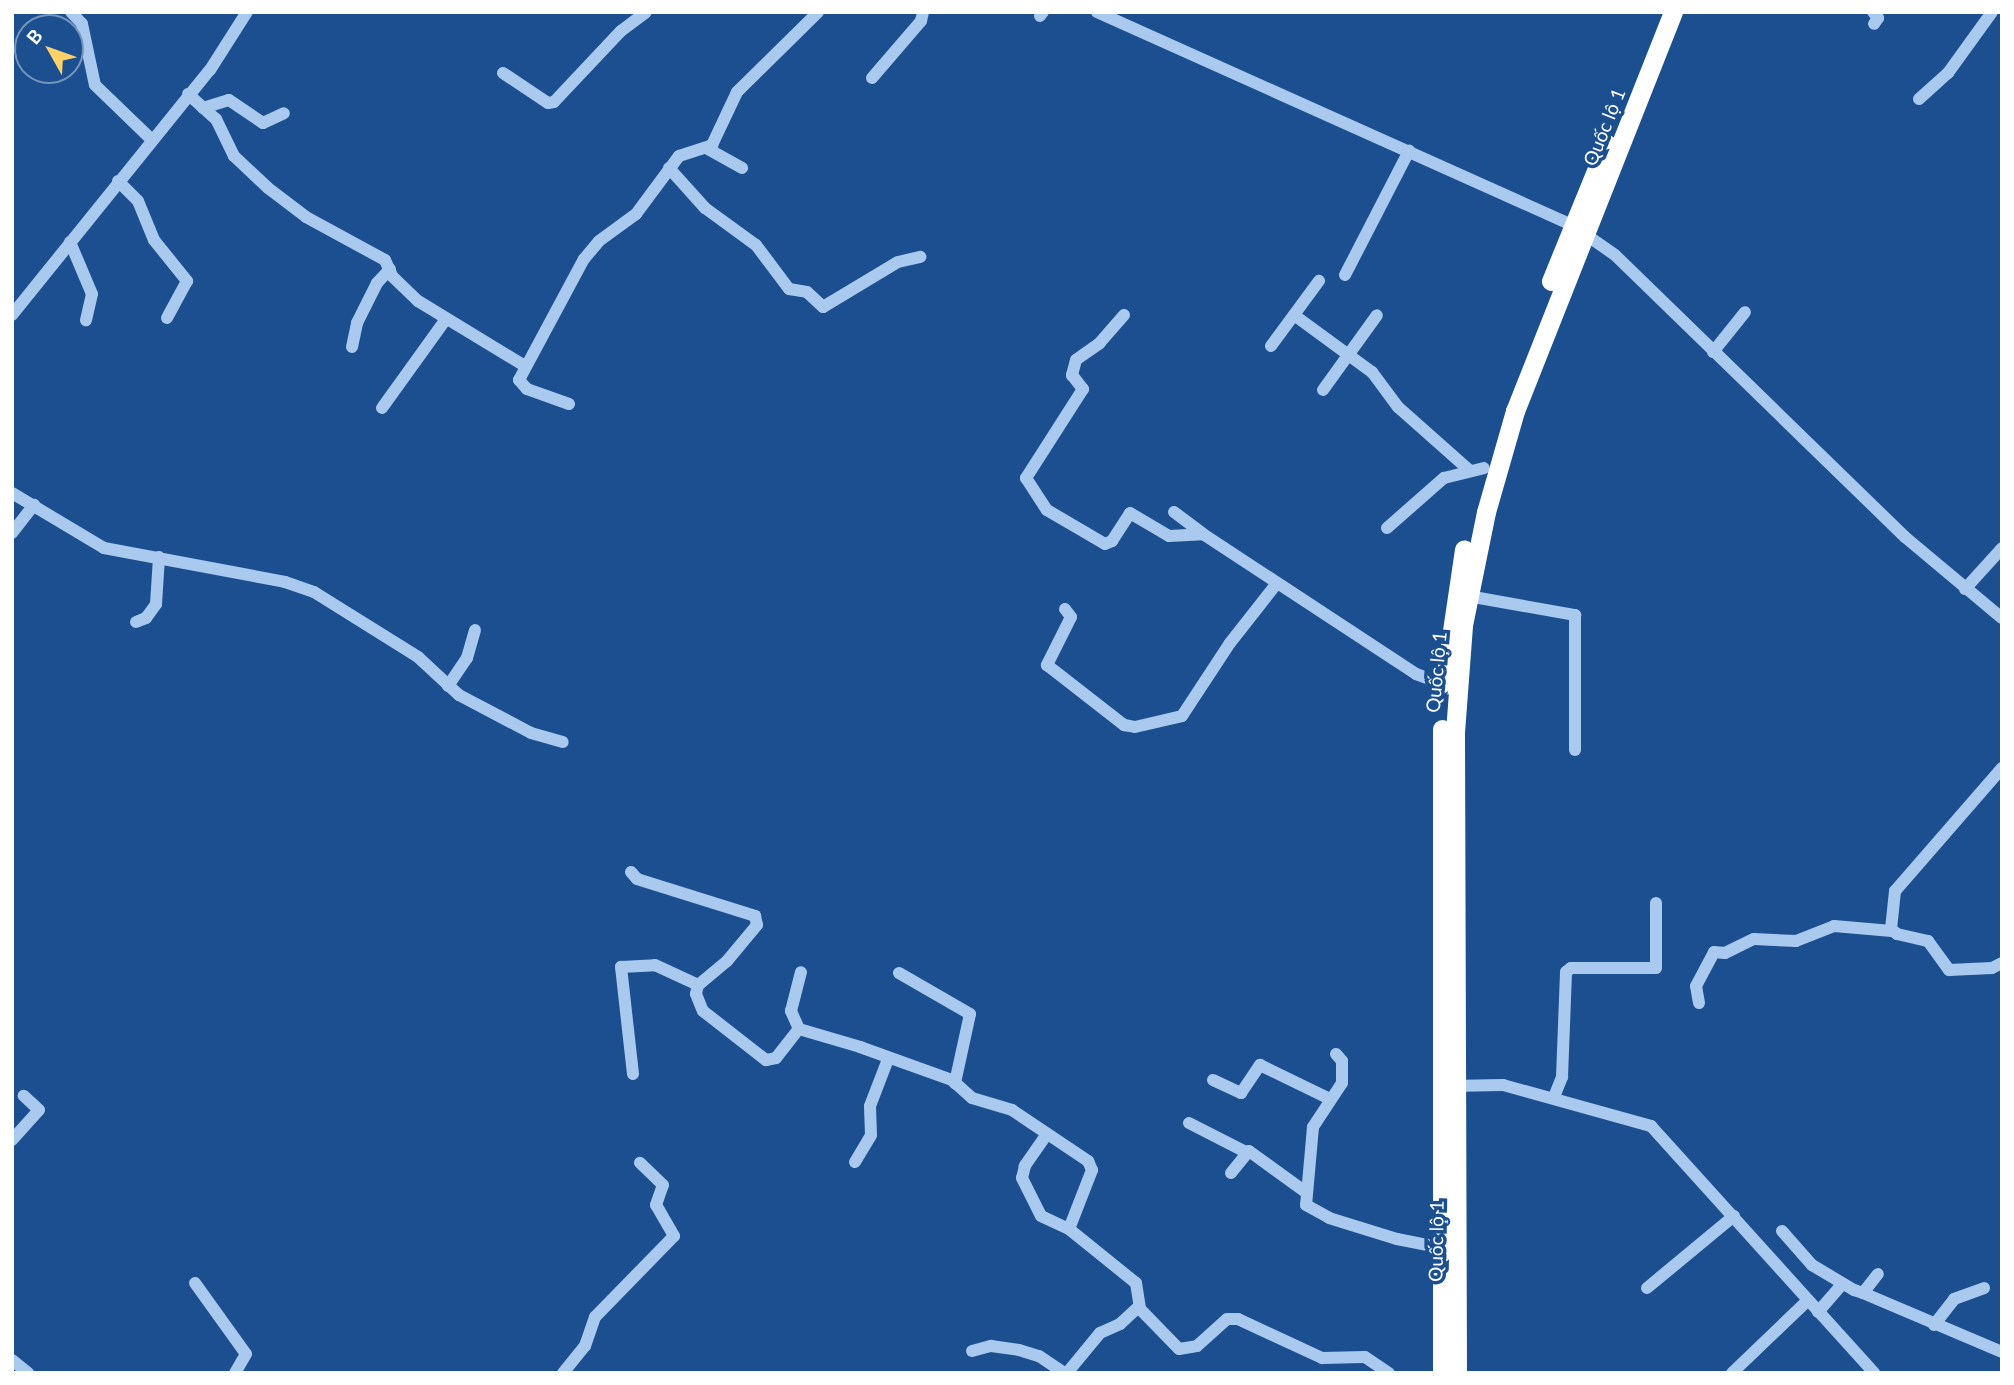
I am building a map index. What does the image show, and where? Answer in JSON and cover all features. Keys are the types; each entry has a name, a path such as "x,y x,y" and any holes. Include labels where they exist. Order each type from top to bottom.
{"highway":[{"name":"Quốc lộ 1","path":"1442,1373 1443,1248 1451,1086 1455,732 1468,596 1503,448 1578,230 1659,12"},
{"name":"Quốc lộ 1","path":"1457,1373 1444,684 1457,580 1477,469 1672,12"}],"street":[{"path":"71,12 82,24 95,85 151,139"},
{"path":"12,315 151,139 210,70 247,12"},
{"path":"503,73 543,100 554,102 621,31 646,12"},
{"path":"708,149 737,92 818,12"},
{"path":"872,78 921,21 923,12"},
{"path":"1097,12 1409,150 1578,230 1615,255 1713,352 1965,589 2002,618"},
{"path":"1919,99 1948,73 1992,12"},
{"path":"188,94 219,123 239,161 268,188 306,217 385,260 390,270 418,301 525,366"},
{"path":"203,108 229,100 262,123 284,113"},
{"path":"569,404 523,386 519,380 588,252 636,214 683,153 708,149 742,168"},
{"path":"1345,275 1409,150"},
{"path":"669,168 705,208 756,244 789,289 807,292 823,306 898,262 920,257"},
{"path":"118,181 138,201 154,240 187,281 167,318"},
{"path":"70,242 92,293 86,320"},
{"path":"352,347 357,323 377,283 390,270"},
{"path":"1271,346 1319,281"},
{"path":"1713,352 1745,312"},
{"path":"1124,315 1100,343 1076,360 1072,375 1083,389 1025,481 1054,515 1105,544 1112,541 1130,513 1169,536 1203,534"},
{"path":"1294,315 1378,378 1398,407 1477,469"},
{"path":"1323,390 1377,315"},
{"path":"382,408 446,319"},
{"path":"1387,528 1444,478 1477,469"},
{"path":"12,493 96,545 314,592 418,657 531,733 563,742"},
{"path":"12,533 34,505"},
{"path":"1174,512 1203,534 1416,674 1444,684"},
{"path":"1965,589 2002,548"},
{"path":"136,622 146,618 156,604 159,557"},
{"path":"1065,609 1071,617 1047,665 1124,725 1135,727 1182,716 1230,643 1277,583"},
{"path":"1468,596 1575,615 1575,750"},
{"path":"453,680 475,630"},
{"path":"1892,931 1895,891 2002,768"},
{"path":"631,872 637,878 755,916 757,925 727,961 698,985 696,994 704,1011 769,1061 799,1029"},
{"path":"1554,1097 1562,1077 1566,972 1571,968 1656,968 1656,902"},
{"path":"1699,1003 1696,985 1714,952 1725,953 1754,939 1796,941 1834,926 1892,931 1928,941 1949,970 1993,968 2002,963"},
{"path":"633,1074 621,967 655,965 698,985"},
{"path":"799,1029 792,1011 801,972"},
{"path":"899,973 970,1013 955,1083"},
{"path":"799,1029 955,1083 968,1097 1012,1110 1093,1168 1069,1229"},
{"path":"1336,1054 1342,1061 1342,1083 1312,1127 1304,1191 1306,1205 1314,1212 1397,1239 1443,1248"},
{"path":"855,1162 871,1135 870,1106 888,1059"},
{"path":"1213,1080 1241,1093 1260,1065 1330,1099"},
{"path":"1451,1086 1503,1084 1651,1126 1808,1300 1826,1305 1874,1373"},
{"path":"12,1140 39,1110 24,1096"},
{"path":"1189,1123 1263,1159 1304,1191"},
{"path":"1047,1134 1022,1178 1041,1216 1069,1229 1135,1281 1139,1306 1181,1351 1201,1344 1227,1319 1238,1318 1322,1358 1365,1357 1389,1373"},
{"path":"1231,1173 1246,1152"},
{"path":"563,1373 585,1346 595,1317 674,1236 656,1205 663,1185 640,1163"},
{"path":"1647,1288 1734,1216"},
{"path":"1782,1231 1812,1265 1842,1284 2002,1352"},
{"path":"1863,1293 1878,1274"},
{"path":"195,1283 246,1354 235,1373"},
{"path":"1826,1305 1842,1284"},
{"path":"1934,1325 1954,1299 1984,1289"},
{"path":"1732,1373 1808,1300"},
{"path":"972,1351 991,1346 1019,1350 1039,1356 1066,1373 1100,1333 1120,1324 1139,1306"},
{"path":"12,1360 27,1373"}]}
